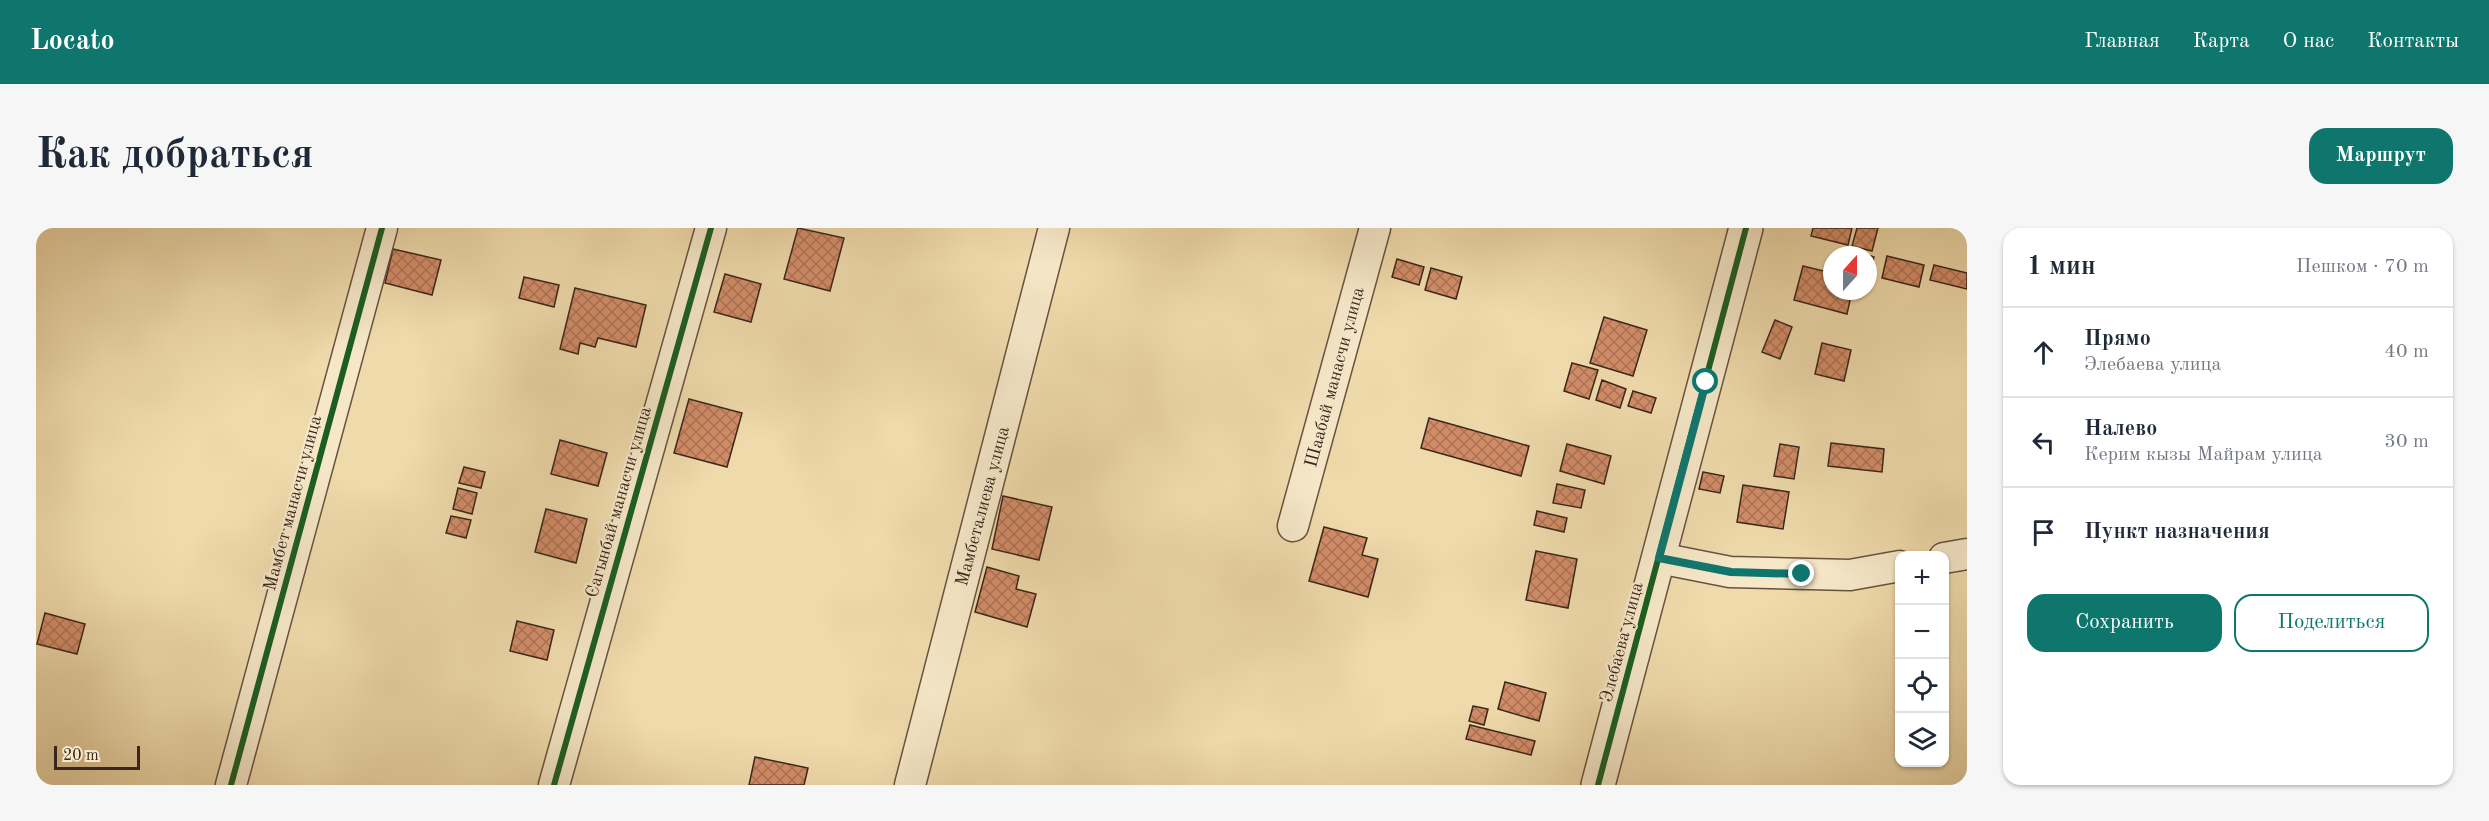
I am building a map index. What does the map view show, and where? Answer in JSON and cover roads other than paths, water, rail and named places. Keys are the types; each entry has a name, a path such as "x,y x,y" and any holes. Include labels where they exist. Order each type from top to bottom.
{"street":[{"name":"Мамбет манасчи улица","path":"231,785 382,228"},
{"name":"Сагынбай манасчи улица","path":"554,785 711,228"},
{"name":"Мамбеталиева улица","path":"910,785 1054,228"},
{"name":"Шаабай манасчи улица","path":"1293,526 1375,228"},
{"name":"Элебаева улица","path":"1598,785 1746,228"},
{"path":"1949,557 1967,554"},
{"path":"1659,558 1731,572 1850,575 1895,567"}]}
